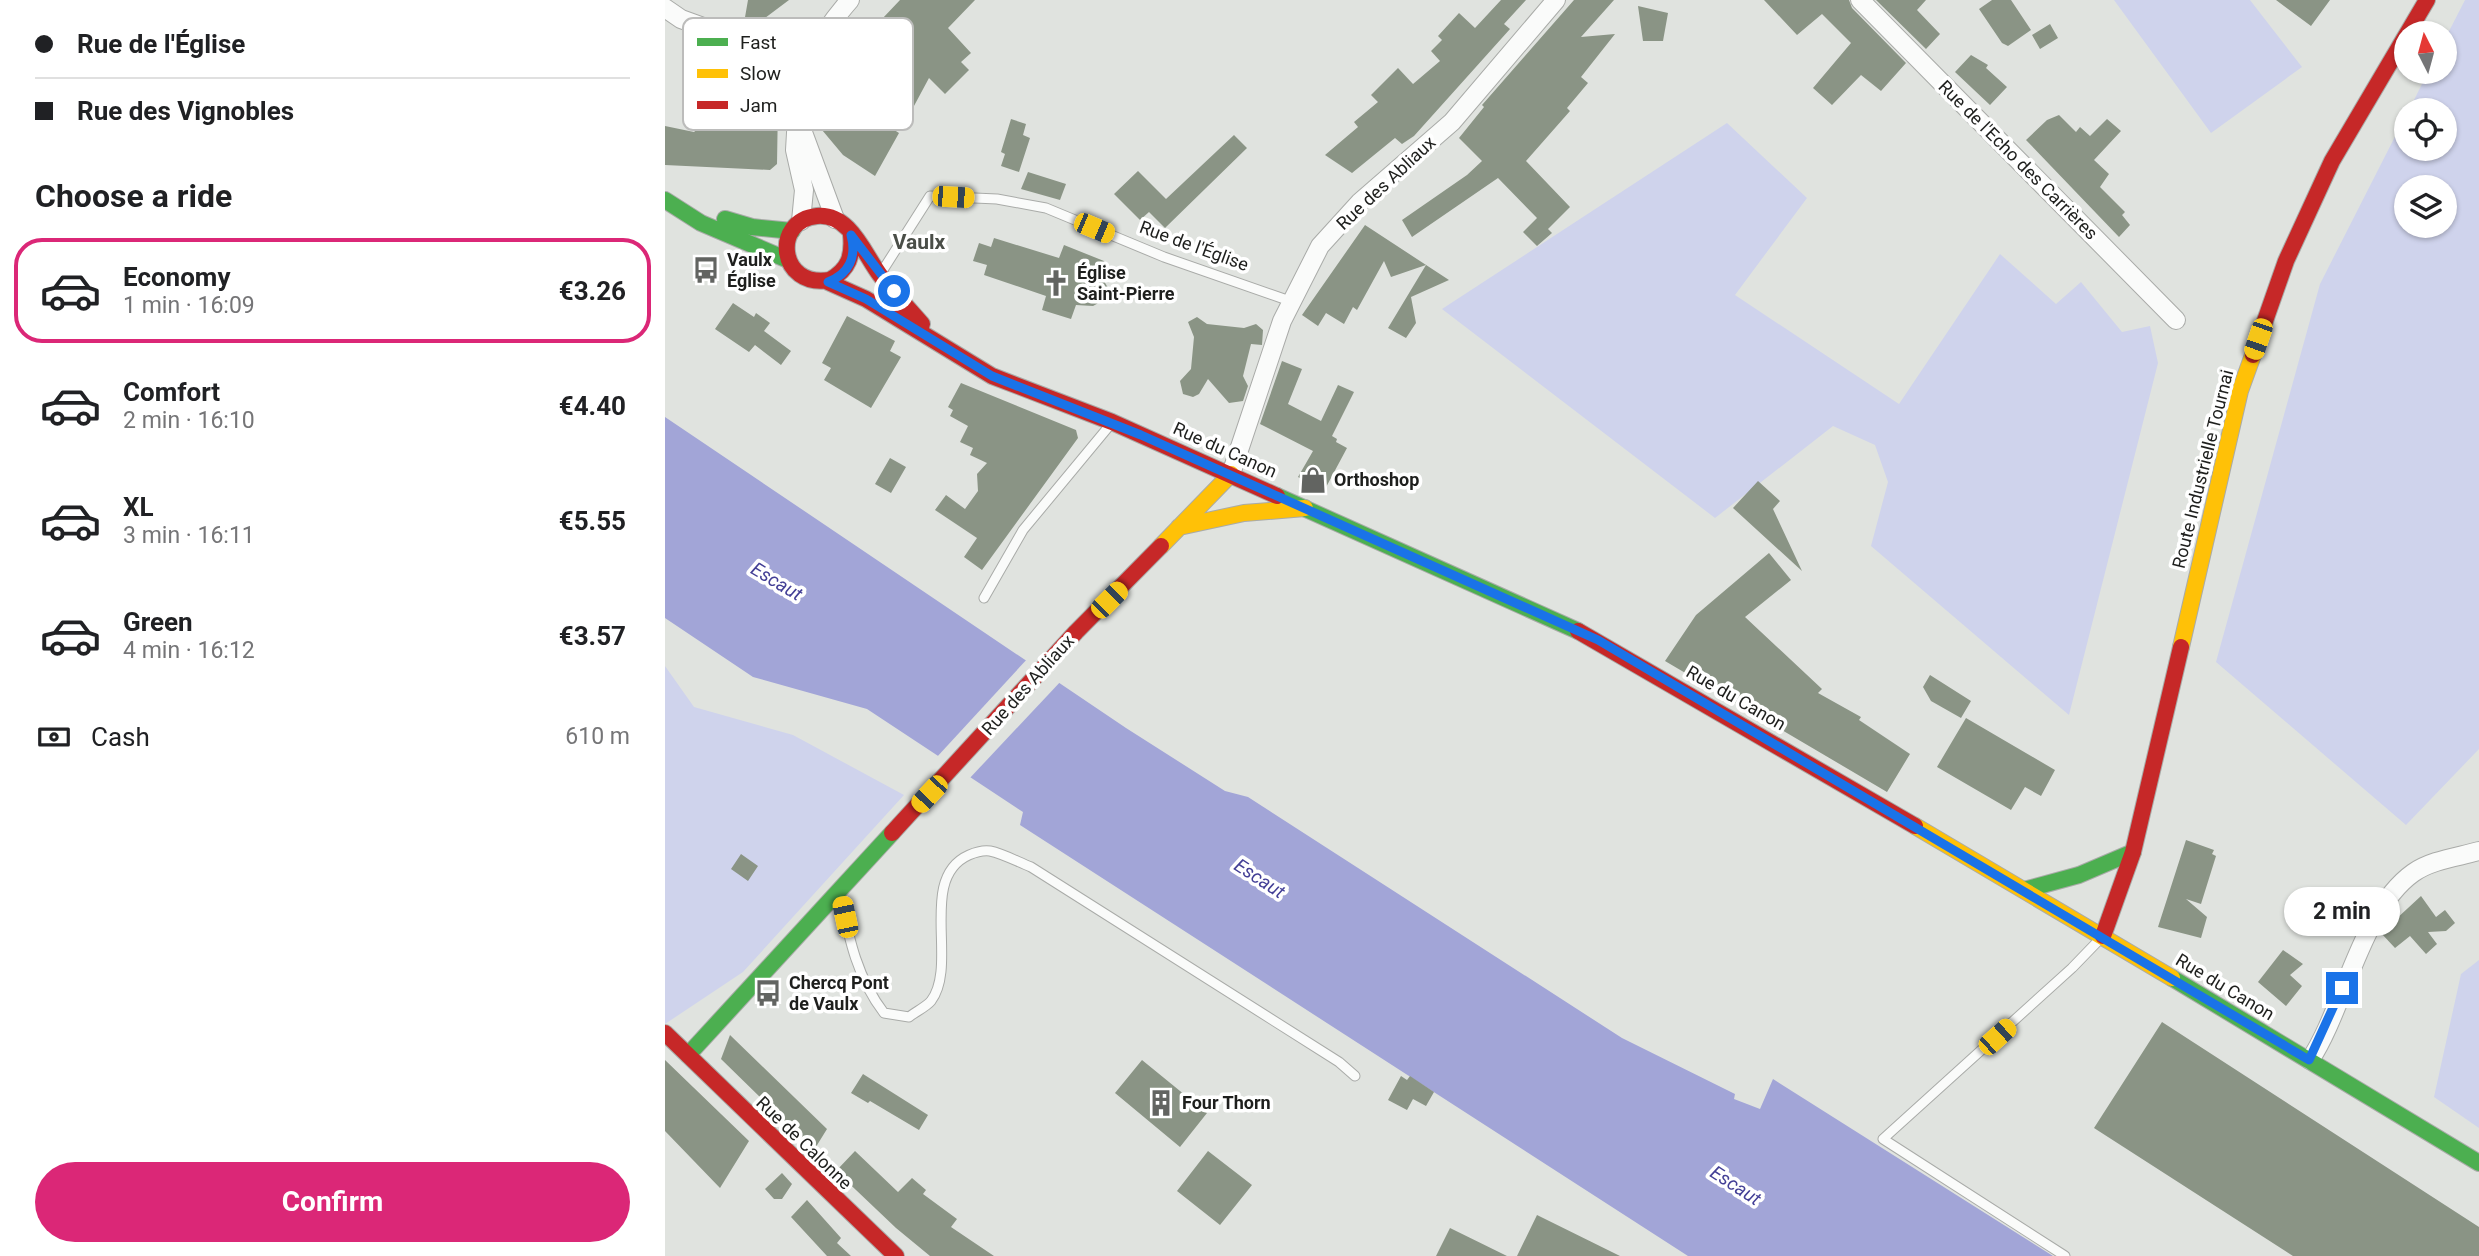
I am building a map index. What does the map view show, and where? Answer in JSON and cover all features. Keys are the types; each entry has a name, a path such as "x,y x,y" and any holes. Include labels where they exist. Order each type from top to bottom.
{"main road":[{"name":"Route Industrielle Tournai","path":"2103,936 2133,852 2240,391 2286,261 2332,161 2392,55 2427,0"},
{"path":"668,202 752,228 796,226 818,215 835,219 851,235 880,275 936,341"},
{"path":"668,202 701,223 788,260"},
{"path":"796,226 786,248 788,260 800,276 818,282 828,282 841,275 850,264 854,250 851,235"},
{"name":"Rue du Canon","path":"828,282 866,299 992,376 1112,422 1309,508 1598,640 2103,936 2479,1163"},
{"name":"Rue des Abliaux","path":"688,1055 1076,632 1231,474"},
{"path":"1179,527 1244,513 1309,508"},
{"path":"2024,890 2079,874 2133,852"},
{"name":"Rue de Calonne","path":"665,1033 896,1256"}],"street":[{"path":"834,18 850,0"},
{"name":"Rue des Abliaux","path":"1231,474 1290,301 1320,246 1360,202 1452,122 1556,0"},
{"name":"Rue de l'Echo des Carrières","path":"1860,0 2176,320"},
{"path":"665,8 683,20"},
{"path":"796,130 795,150 804,190 796,226"},
{"path":"802,130 835,219"},
{"path":"2309,1060 2342,988 2392,895 2413,873 2479,851"}],"lane":[{"name":"Rue de l'Église","path":"880,275 930,195 997,199 1046,208 1164,257 1290,301"},
{"path":"984,598 1023,530 1112,422"},
{"path":"839,890 867,992 884,1013 909,1017 932,1000 941,968 941,920 946,878 958,860 978,851 991,852 1031,867 1339,1062 1355,1076"},
{"path":"2065,1256 1883,1139 2072,968 2103,936"}],"shaded area":[{"path":"2114,0 2250,0 2302,67 2211,133"},
{"path":"2465,0 2479,0 2479,749 2406,825 2216,662 2320,284 2394,139 2394,161 2457,161 2457,98 2415,98 2422,84 2457,84 2457,21 2454,21"},
{"path":"1727,123 1807,198 1735,295 1899,404 2000,254 2056,304 2081,282 2122,332 2150,326 2158,363 2069,715 1871,546 1888,482 1875,445 1833,426 1715,518 1442,309"},
{"path":"665,666 694,707 793,735 904,795 743,972 665,1024"},
{"path":"2479,960 2479,1128 2434,1097 2461,974"}],"water":[{"name":"Escaut","path":"665,417 1126,728 1225,791 1248,797 1622,1038 1735,1094 1734,1099 1760,1109 1773,1079 2053,1256 1688,1256 1020,825 1023,812 867,709 753,677 665,618"}],"pier":[{"path":"1029,657 1062,680 968,780 936,758"}],"building":[{"path":"748,0 789,0 765,18 745,18"},
{"path":"900,0 975,0 948,28 971,53 961,62 969,70 945,94 929,78 913,108 913,18 883,18"},
{"path":"1501,0 1526,0 1504,24 1510,29 1414,136 1402,144 1395,138 1352,173 1325,155 1358,127 1354,122 1378,102 1371,95 1398,68 1413,84 1440,61 1431,51 1442,40 1438,36 1459,13 1475,28"},
{"path":"1574,0 1614,0 1581,37 1615,34 1581,77 1588,83 1567,108 1570,111 1526,161 1570,207 1548,229 1552,233 1537,246 1523,232 1537,218 1498,178 1412,237 1402,220 1467,175 1482,161 1459,138 1484,107 1482,105"},
{"path":"1764,0 1849,0 1852,8 1906,63 1881,91 1861,75 1832,105 1813,88 1851,43 1822,14 1797,35"},
{"path":"1876,0 1926,0 1917,10 1940,34 1926,49"},
{"path":"1992,0 2011,0 2031,30 2008,46 2002,43 1979,9"},
{"path":"2276,0 2330,0 2311,26"},
{"path":"1638,6 1668,13 1663,41 1643,41"},
{"path":"2050,24 2058,38 2040,49 2032,35"},
{"path":"1971,55 1988,65 1986,68 2007,87 1990,105 1955,72"},
{"path":"2059,115 2076,132 2080,127 2090,136 2107,119 2121,131 2094,160 2109,174 2100,187 2125,212 2122,215 2130,225 2119,237 2026,140 2047,120"},
{"path":"1011,119 1026,124 1023,135 1030,138 1019,172 1001,166 1005,154 1001,152"},
{"path":"665,126 694,132 778,130 777,164 770,170 665,165"},
{"path":"822,130 894,130 899,133 875,176 843,155"},
{"path":"1234,135 1247,148 1165,228 1149,212 1140,220 1114,194 1138,171 1166,199"},
{"path":"1028,172 1066,184 1060,200 1021,189"},
{"path":"1365,225 1449,280 1411,297 1416,323 1406,338 1388,328 1426,265 1391,277 1384,261 1357,310 1353,307 1344,324 1326,313 1318,326 1302,315"},
{"name":"Église Saint-Pierre","path":"994,238 1059,258 1064,245 1104,261 1108,268 1104,281 1108,288 1104,300 1093,306 1076,305 1071,319 1042,310 1046,296 984,275 987,265 973,261 979,243 991,247"},
{"path":"733,303 754,317 756,313 770,323 764,331 791,351 781,365 755,345 749,352 715,329"},
{"path":"847,316 895,341 890,351 901,357 871,408 824,380 831,368 822,363"},
{"path":"1197,317 1207,324 1244,328 1256,324 1263,330 1262,345 1251,344 1243,376 1248,386 1243,401 1229,403 1208,379 1199,394 1193,397 1183,394 1180,381 1191,369 1194,337 1188,322"},
{"path":"1282,361 1302,369 1288,404 1321,421 1338,385 1354,392 1332,436 1337,439 1336,442 1347,448 1324,491 1298,477 1313,451 1260,424"},
{"path":"961,383 1076,430 1078,438 982,570 964,557 977,538 935,510 946,495 965,509 978,491 977,474 987,463 970,455 973,448 960,442 968,426 950,416 953,410 948,407"},
{"path":"890,458 906,467 891,493 875,484"},
{"path":"1758,481 1780,501 1773,509 1802,571 1733,508"},
{"path":"1769,553 1791,580 1745,617 1822,689 1818,693 1861,717 1859,720 1910,754 1887,792 1665,661 1696,615"},
{"path":"1930,675 1971,701 1961,718 1931,701 1923,687"},
{"path":"1966,718 2055,770 2041,796 2025,787 2011,810 1937,767"},
{"path":"2186,840 2214,850 2212,854 2216,856 2201,904 2186,899 2207,917 2201,938 2158,927"},
{"path":"741,854 758,866 748,881 731,869"},
{"path":"2421,896 2436,917 2445,910 2455,923 2446,931 2428,932 2437,944 2426,954 2410,936 2395,948 2381,933"},
{"path":"2283,950 2303,964 2290,975 2302,986 2286,1006 2258,982"},
{"path":"2162,1022 2479,1227 2479,1256 2293,1256 2094,1128"},
{"path":"730,1035 827,1129 814,1150 721,1059"},
{"path":"665,1060 749,1141 720,1188 665,1131"},
{"name":"Four Thorn","path":"1142,1060 1207,1113 1180,1147 1115,1093"},
{"path":"863,1074 928,1115 919,1130 851,1093"},
{"path":"1401,1076 1407,1080 1410,1076 1434,1092 1426,1106 1413,1099 1407,1110 1388,1100"},
{"path":"855,1151 898,1192 912,1178 926,1190 923,1194 957,1219 951,1227 994,1256 930,1256 836,1171"},
{"path":"1208,1151 1252,1185 1220,1225 1177,1191"},
{"path":"782,1173 792,1184 782,1199 774,1199 765,1189"},
{"path":"807,1200 841,1238 837,1243 851,1256 827,1256 791,1217"},
{"path":"1537,1215 1620,1256 1517,1256"},
{"path":"1450,1228 1507,1256 1436,1256"}],"traffic: fast":[{"path":"665,200 701,223 788,260"},
{"path":"725,219 752,227 792,231"},
{"path":"1277,496 1578,631"},
{"path":"688,1055 892,833"},
{"path":"2024,890 2079,875 2133,852"},
{"path":"2172,978 2479,1163"}],"traffic: slow":[{"path":"2181,647 2240,391 2253,355"},
{"path":"1161,546 1231,474"},
{"path":"1179,527 1244,513 1305,508"},
{"path":"1915,826 2172,978"}],"traffic: jam":[{"path":"2253,355 2286,261 2332,161 2427,0"},
{"path":"851,235 851,249 846,266 830,280 813,280 800,274 791,265 787,253 788,240 793,229 803,220 817,216 839,221 855,236 880,275 922,324"},
{"path":"828,282 866,299 992,376 1112,422 1277,496"},
{"path":"892,833 1076,632 1161,546"},
{"path":"1578,631 1915,826"},
{"path":"2103,936 2133,852 2181,647"},
{"path":"665,1033 896,1256"}],"place":[{"name":"Vaulx Église","path":"706,270"},
{"name":"Église Saint-Pierre","path":"1056,283"},
{"name":"Orthoshop","path":"1313,480"},
{"name":"Chercq Pont de Vaulx","path":"768,993"},
{"name":"Four Thorn","path":"1161,1103"}],"district":[{"name":"Vaulx","path":"919,242"}],"route":[{"path":"894,291 851,235 854,250 850,264 841,275 828,282 866,299 963,360 992,376 1112,422 1309,508 1598,640 2309,1060 2316,1050 2342,988"}]}
